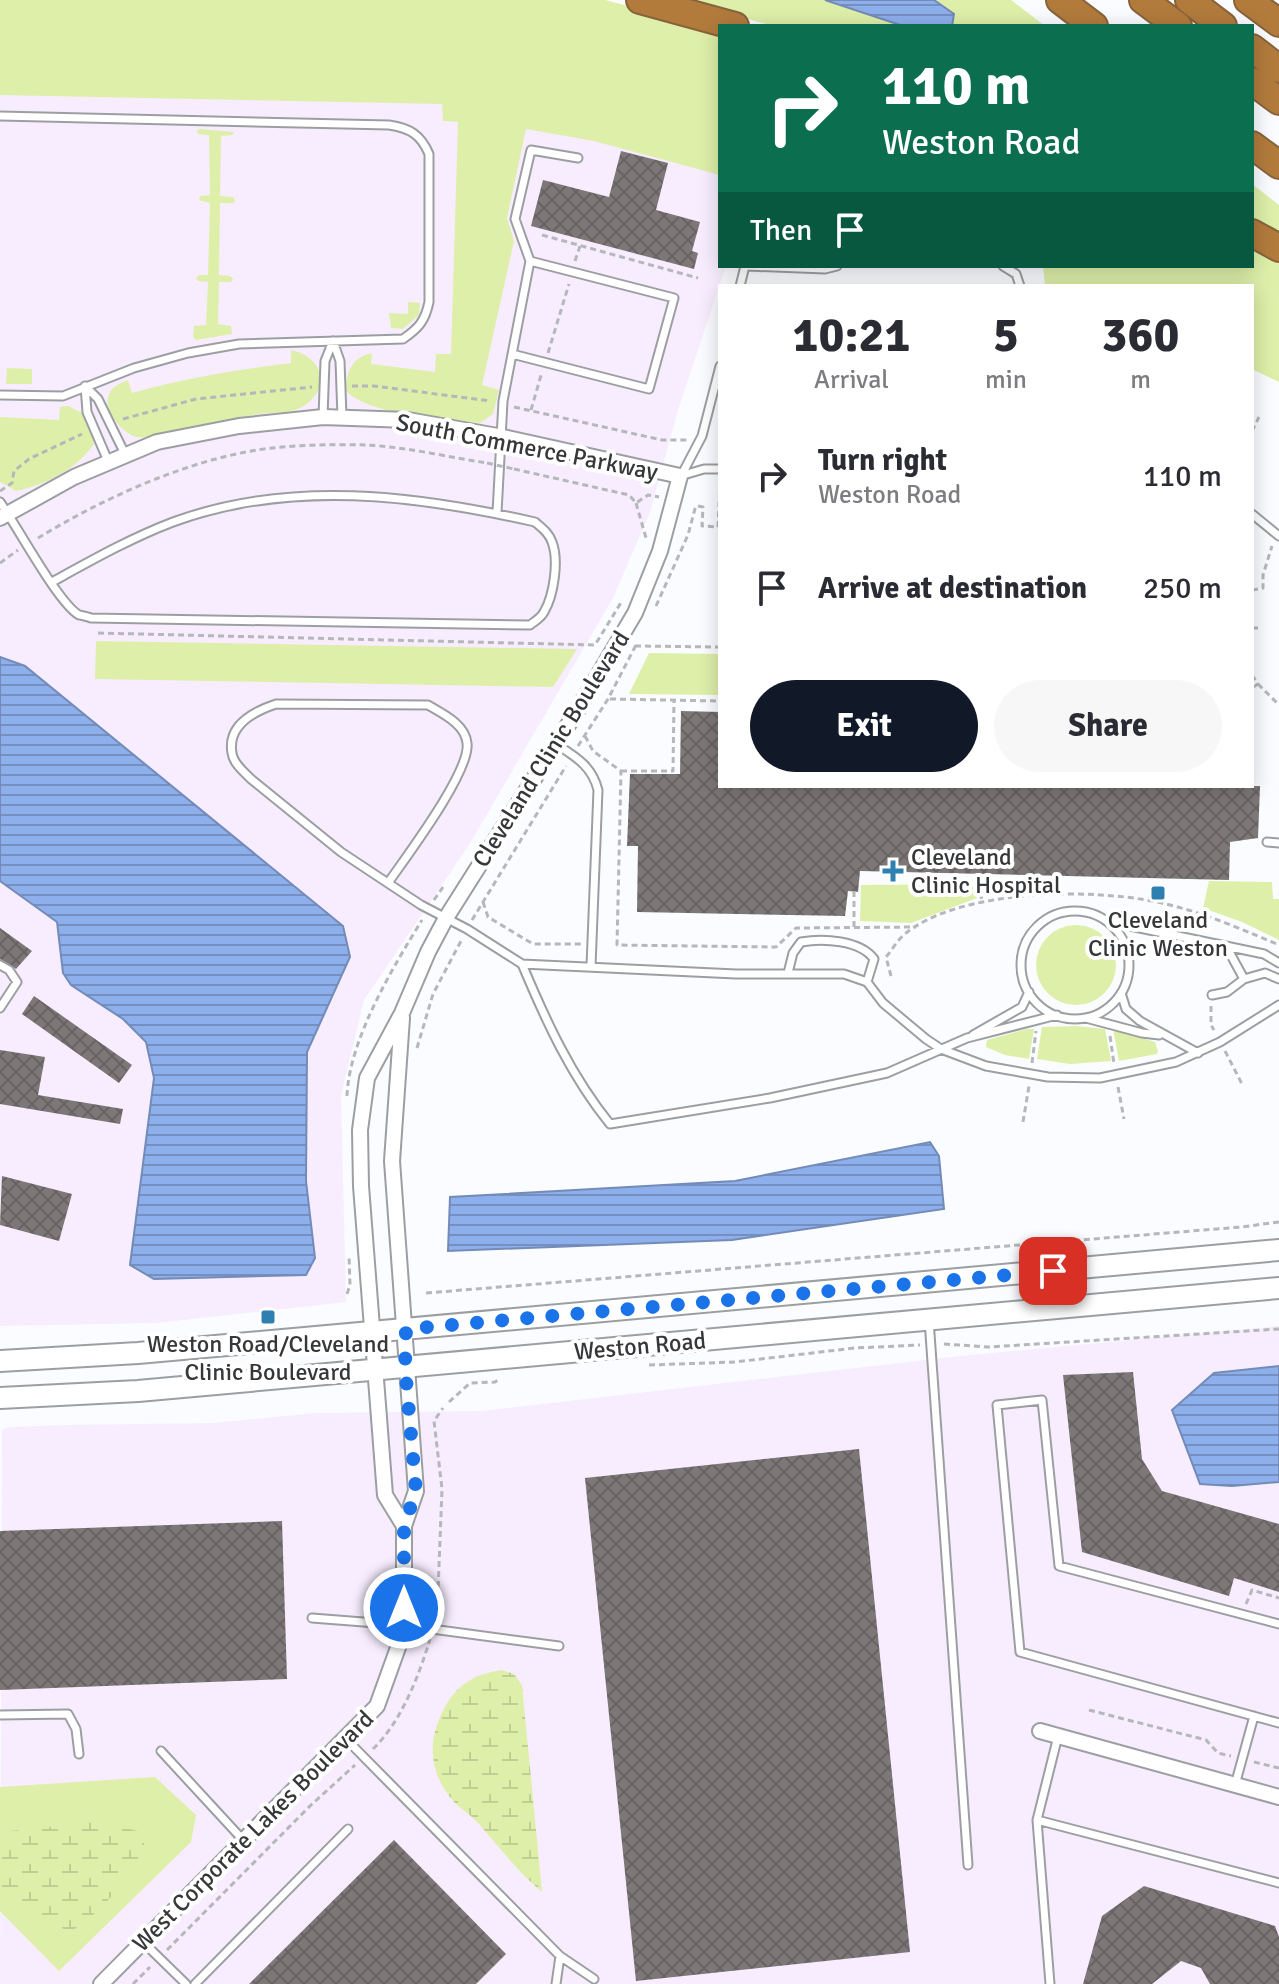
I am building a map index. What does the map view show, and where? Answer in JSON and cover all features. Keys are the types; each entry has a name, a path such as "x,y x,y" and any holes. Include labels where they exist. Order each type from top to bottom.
{"highway":[{"path":"640,0 728,24"},
{"path":"1060,0 1091,24"},
{"path":"1143,0 1175,24"},
{"path":"1189,0 1220,24"},
{"path":"1248,0 1279,23"},
{"path":"1254,50 1279,69"},
{"path":"1254,82 1279,101"},
{"path":"1254,146 1279,165"},
{"path":"1254,234 1279,248"}],"main road":[{"name":"Weston Road","path":"0,1361 138,1353 1279,1250"},
{"name":"Weston Road","path":"0,1398 95,1395 1279,1288"}],"street":[{"name":"South Commerce Parkway","path":"2,514 108,461 157,442 239,426 323,417 408,420 503,437 680,476"},
{"name":"Cleveland Clinic Boulevard","path":"374,1332 361,1186 360,1130 367,1078 402,1013 446,918 617,645 648,584 680,476"},
{"name":"Cleveland Clinic Boulevard","path":"402,1013 392,1161 406,1329 405,1367"},
{"path":"374,1332 374,1369 385,1495 404,1526"},
{"name":"West Corporate Lakes Boulevard","path":"101,1984 377,1706 395,1658 402,1625 404,1526 416,1491 405,1367"},
{"path":"1040,1731 1279,1797"}],"lane":[{"path":"0,116 389,125 415,132 425,143 429,154 429,302 426,319 403,339 239,344 188,353 112,374 63,396 0,395"},
{"path":"497,513 503,401 530,261 515,219 531,150 578,158"},
{"path":"512,354 649,389 674,298 530,261"},
{"path":"799,268 829,268"},
{"path":"1006,268 1016,274 1019,284"},
{"path":"323,417 325,361 333,341"},
{"path":"333,341 340,361 342,417"},
{"path":"680,476 702,436 718,375"},
{"path":"85,386 98,399 125,454"},
{"path":"85,386 87,412 108,461"},
{"path":"680,476 704,469 718,469"},
{"path":"2,514 28,544 52,582 69,606 79,615 91,618 530,625 543,616 551,597 553,544 547,532 535,522 497,513 357,494 277,498 220,507 172,522 114,548 52,582"},
{"path":"1254,516 1276,539"},
{"path":"388,883 456,782 468,745 463,730 428,705 276,704 254,711 235,730 231,753 251,779 341,852 388,883 522,964 736,974 844,974 867,982 883,1003 941,1049 986,1066 1048,1077 1100,1078 1158,1068 1198,1053 1262,1018 1279,1005"},
{"path":"556,744 590,770 598,790 591,966"},
{"path":"1267,842 1279,843"},
{"path":"1057,1015 1036,1002 1029,992 1021,967 1023,950 1031,934 1043,921 1059,913 1076,910 1093,913 1108,922 1120,934 1128,951 1129,968 1121,993 1111,1005 1084,1018"},
{"path":"1108,922 1264,954 1279,963"},
{"path":"788,973 793,953 801,942 852,944 863,948 874,959 867,982"},
{"path":"1226,946 1244,979"},
{"path":"522,964 584,1092 610,1124 828,1087 887,1073 967,1038 1022,1007 1029,992"},
{"path":"0,965 9,970 17,982 0,1008"},
{"path":"1212,995 1227,992 1244,979 1265,973 1279,979"},
{"path":"1121,993 1126,1009 1140,1021 1198,1053"},
{"path":"967,1038 1057,1015 1165,1035"},
{"path":"929,1320 968,1865"},
{"path":"1279,1624 1059,1566 1042,1400 997,1405 1020,1652 1279,1723"},
{"path":"312,1618 402,1625 559,1646"},
{"path":"0,1715 68,1714 76,1729 79,1754"},
{"path":"1235,1785 1254,1716"},
{"path":"1050,1984 1037,1820 1058,1736"},
{"path":"345,1738 560,1956 594,1979"},
{"path":"161,1751 244,1841"},
{"path":"1037,1820 1279,1883"},
{"path":"195,1984 348,1829"},
{"path":"143,1942 186,1984"},
{"path":"556,1984 560,1956"}],"path":[{"path":"542,235 698,278"},
{"path":"531,410 580,246"},
{"path":"1254,427 1259,417"},
{"path":"0,563 71,518 199,465 258,450 368,445 487,463 629,495 636,503 647,535 644,547"},
{"path":"636,503 648,495 703,507 702,526 718,527"},
{"path":"654,610 673,574 696,505"},
{"path":"1254,590 1263,588 1263,575 1276,539"},
{"path":"98,633 595,645 625,597"},
{"path":"1254,628 1260,628"},
{"path":"414,1057 433,994 482,900 608,699 642,634"},
{"path":"635,646 718,647"},
{"path":"1254,678 1277,703"},
{"path":"1254,687 1258,684"},
{"path":"585,698 718,701"},
{"path":"585,736 593,751 621,771 673,771 674,700"},
{"path":"621,771 617,945 776,947 796,928 916,927"},
{"path":"976,874 983,902"},
{"path":"854,891 854,927"},
{"path":"891,976 886,957 904,934 932,918 983,902 1020,896 1111,895 1141,899 1206,914 1279,945"},
{"path":"482,900 488,917 533,944 592,944"},
{"path":"426,1293 1279,1222"},
{"path":"641,1365 735,1362 855,1348 961,1343 988,1347 1279,1329"},
{"path":"449,1402 470,1383 495,1382 502,1377"},
{"path":"1233,1600 1248,1604 1252,1590 1279,1598"},
{"path":"1089,1710 1206,1740 1218,1753 1279,1768"}],"shaded area":[{"path":"0,68 314,69 718,139 718,268 725,268 678,410 650,512 613,598 469,845 364,1000 341,1095 346,1302 156,1323 0,1326"},
{"path":"1279,1326 1279,1984 0,1984 2,1430 9,1427 65,1425 213,1423 316,1413 481,1411 960,1356"}],"green space":[{"path":"0,0 605,0 718,29 718,174 594,141 526,129 507,218 514,241 482,385 499,390 493,414 480,423 390,411 372,406 346,391 349,372 355,362 365,355 372,353 371,364 435,372 436,354 451,354 458,122 443,121 442,104 0,95"},
{"path":"682,0 1011,0 1042,24 766,24"},
{"path":"197,130 234,132 221,136 220,196 235,200 234,203 220,203 219,275 233,279 231,282 219,282 218,324 231,326 232,334 196,340 193,337 194,326 206,325 208,282 196,278 208,275 210,203 199,200 200,196 210,195 209,135 198,134"},
{"path":"1254,186 1279,205 1279,239 1254,224"},
{"path":"1254,245 1279,259 1279,382 1254,370 1254,284 1045,284 1043,268 1254,268"},
{"path":"408,302 420,303 419,315 403,329 391,328 389,313 408,314"},
{"path":"291,350 310,359 321,378 316,395 297,409 137,437 120,426 108,407 110,391 128,380 132,393 211,375 291,363"},
{"path":"7,368 32,369 32,384 6,384"},
{"path":"68,406 86,415 94,444 87,453 60,475 38,485 16,491 0,482 0,417 59,420 60,407"},
{"path":"96,641 577,649 553,687 95,679"},
{"path":"649,653 718,654 718,695 629,694"},
{"path":"1209,881 1272,882 1273,899 1279,899 1279,940 1203,908"},
{"path":"972,884 977,898 911,923 860,921 861,885"},
{"path":"1076,925 1091,928 1104,937 1113,950 1116,965 1113,980 1104,993 1091,1002 1076,1005 1061,1002 1048,993 1039,980 1036,965 1039,950 1048,937 1061,928"},
{"path":"1042,1027 1105,1029 1111,1061 1070,1064 1037,1059"},
{"path":"1034,1029 1029,1059 1005,1055 986,1047 987,1040"},
{"path":"1113,1029 1155,1042 1157,1054 1119,1061"},
{"path":"502,1670 514,1674 522,1685 542,1892 447,1793 440,1782 433,1758 438,1722 455,1693 483,1674"},
{"path":"155,1777 196,1815 191,1842 59,1971 0,1911 0,1787"},
{"path":"97,1822 138,1831 146,1848 113,1895 82,1924 70,1932 16,1906 0,1894 0,1832"}],"water":[{"path":"825,0 934,0 954,14 952,24 897,24"},
{"path":"0,657 25,666 343,926 350,957 307,1052 306,1181 315,1258 306,1275 154,1279 130,1265 154,1078 146,1042 123,1019 71,985 63,973 57,922 0,881"},
{"path":"930,1142 939,1156 944,1209 732,1240 448,1251 450,1197 735,1181"},
{"path":"1279,1366 1279,1482 1232,1486 1200,1484 1172,1410 1214,1373"}],"building":[{"path":"621,151 668,163 656,210 700,222 692,251 698,253 694,269 531,226 543,180 609,197"},
{"path":"681,711 718,712 718,788 1260,786 1258,838 1230,842 1229,880 860,871 858,892 848,891 845,916 637,912 638,846 627,846 630,774 680,774"},
{"path":"0,928 32,951 16,969 0,959"},
{"path":"34,996 132,1065 119,1083 22,1014"},
{"path":"0,1050 45,1057 38,1095 123,1109 120,1124 0,1104"},
{"path":"2,1176 72,1194 59,1241 0,1225"},
{"path":"1133,1372 1142,1459 1162,1491 1279,1524 1279,1592 1234,1578 1229,1596 1082,1552 1063,1375"},
{"path":"859,1449 910,1952 636,1981 585,1478"},
{"path":"282,1521 287,1679 0,1690 0,1531"},
{"path":"394,1840 506,1954 476,1984 249,1984"},
{"path":"1144,1886 1275,1926 1279,1937 1279,1984 1210,1984 1201,1968 1181,1961 1152,1984 1083,1984 1102,1916"}],"place":[{"name":"Cleveland Clinic Hospital","path":"893,871"},
{"name":"Cleveland Clinic Weston","path":"1158,893"},
{"name":"Weston Road/Cleveland Clinic Boulevard","path":"268,1317"}],"route":[{"path":"404,1608 404,1526 416,1491 405,1367 406,1329 1053,1271"}]}
